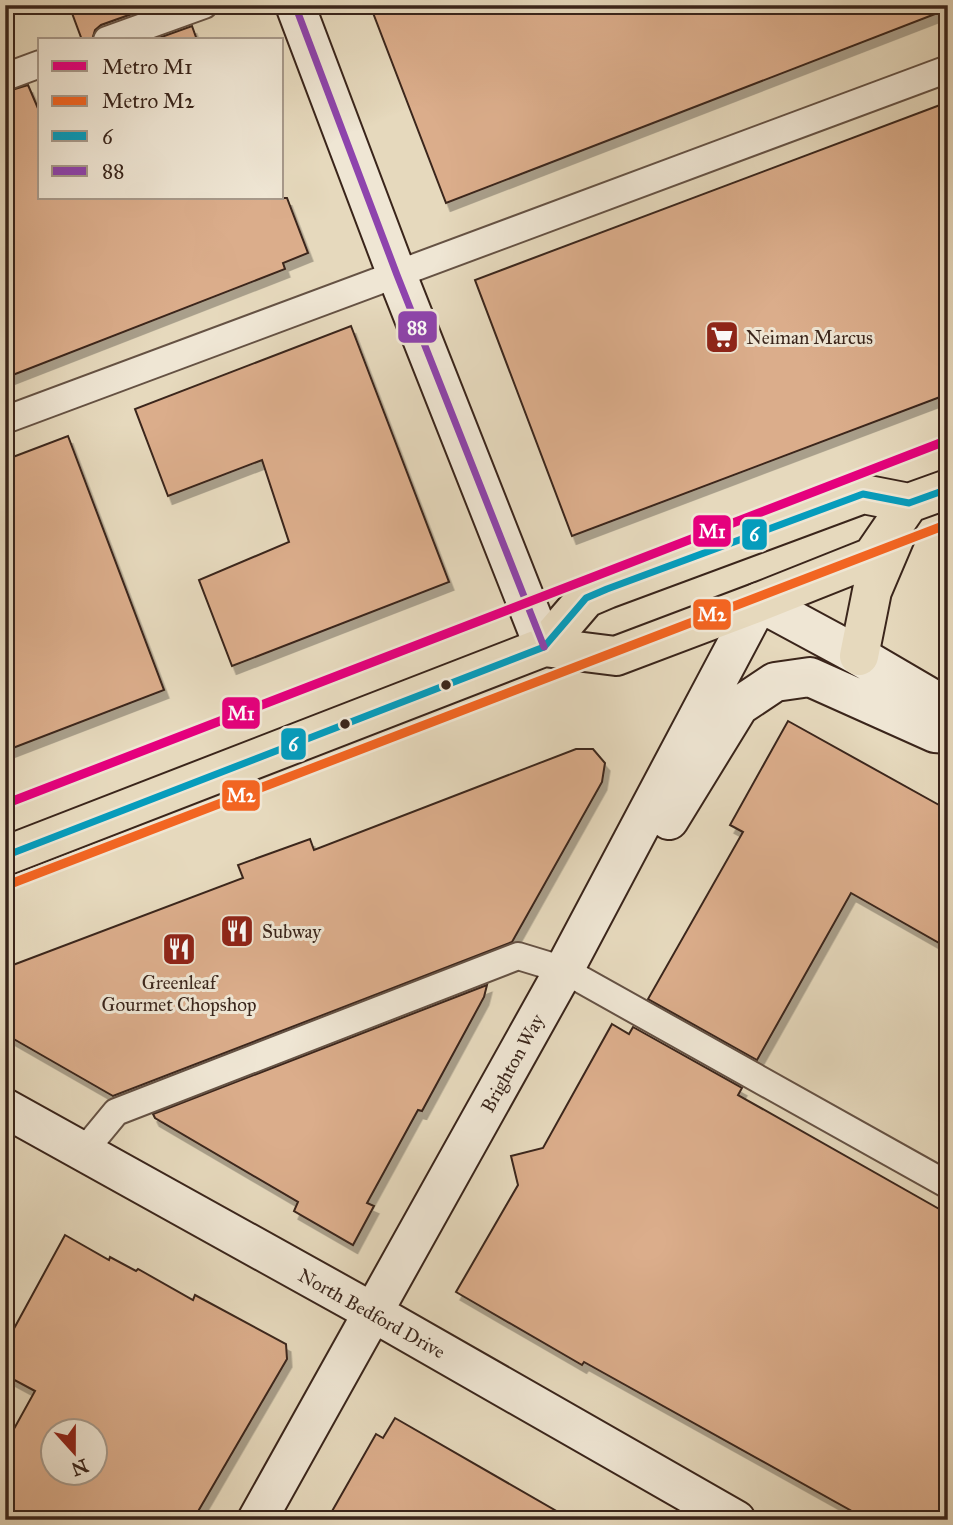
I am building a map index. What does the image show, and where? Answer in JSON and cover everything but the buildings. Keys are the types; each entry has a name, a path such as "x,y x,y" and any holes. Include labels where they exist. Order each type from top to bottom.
{"main road":[{"path":"544,648 586,598 607,589 863,494 909,503 948,489"},
{"path":"5,856 544,648 616,656 759,602 872,557 909,503"},
{"path":"859,656 872,591 909,503"}],"street":[{"path":"295,5 397,275 544,648"},
{"path":"759,602 948,708"},
{"name":"Brighton Way","path":"257,1520 566,965 759,602"},
{"path":"566,965 599,944 673,813 739,706 775,682 810,677 935,733 948,734"},
{"name":"North Bedford Drive","path":"5,1108 374,1313 736,1520"}],"lane":[{"path":"113,38 204,5"},
{"path":"5,77 38,65"},
{"path":"5,420 948,69"},
{"path":"83,1152 116,1112 518,956 566,965 948,1185"}],"metro line":[{"name":"M1","path":"5,804 948,440"},
{"name":"M2","path":"5,886 948,524"}],"transit line":[{"name":"88","path":"295,5 397,275 544,647"},
{"name":"6","path":"5,856 544,647 586,598 607,589 863,494 909,503 948,489"}],"place":[{"name":"Neiman Marcus","path":"722,337"},
{"name":"Subway","path":"237,931"},
{"name":"Greenleaf Gourmet Chopshop","path":"179,949"}]}
